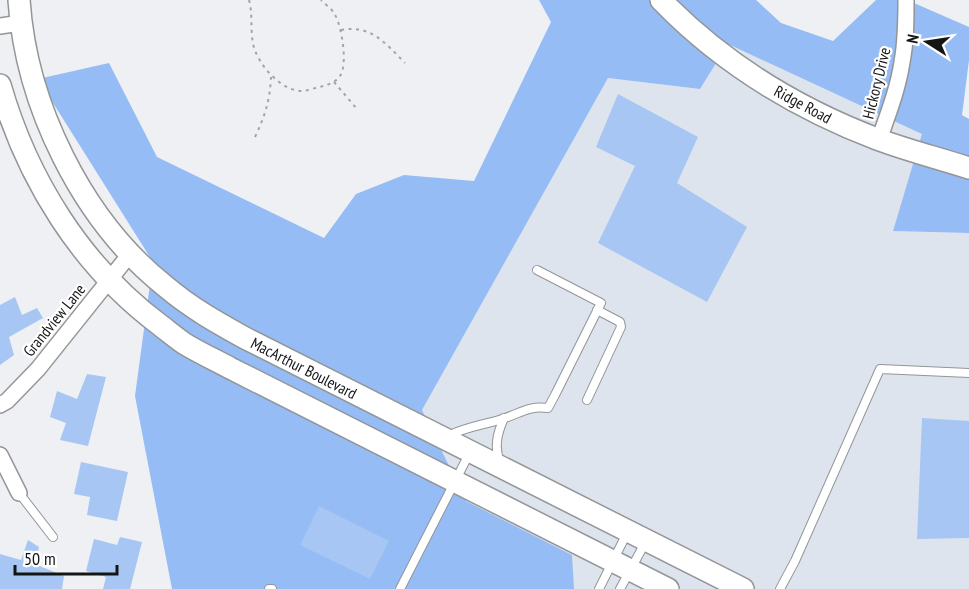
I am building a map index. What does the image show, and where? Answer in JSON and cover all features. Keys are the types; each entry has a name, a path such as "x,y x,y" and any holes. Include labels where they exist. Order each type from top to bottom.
{"main road":[{"name":"MacArthur Boulevard","path":"19,0 10,24 28,62 55,140 77,183 101,219 130,254 163,285 202,315 255,344 743,589"},
{"name":"Ridge Road","path":"661,0 698,35 730,60 799,104 879,140 969,168"},
{"name":"MacArthur Boulevard","path":"0,85 7,110 25,154 48,200 77,242 109,280 143,312 184,343 668,589"}],"street":[{"name":"Hickory Drive","path":"879,140 895,94 903,61 906,0"},
{"name":"Grandview Lane","path":"0,405 7,401 38,369 130,254"},
{"path":"0,455 19,493"}],"lane":[{"path":"444,438 466,428 504,418 519,411 540,407 548,408 601,303 537,270"},
{"path":"587,400 621,327 620,322 597,310"},
{"path":"780,589 795,561 880,369 969,373"},
{"path":"501,467 497,454 497,435 504,418"},
{"path":"400,589 471,452"},
{"path":"19,493 53,537"},
{"path":"620,589 628,531"},
{"path":"599,589 647,541"}],"path":[{"path":"249,0 252,9 255,51 264,69 291,89 302,91 326,86 342,75 341,30 335,14 321,0"},
{"path":"341,30 361,29 372,34 405,63"},
{"path":"255,137 265,116 272,76"},
{"path":"334,82 357,109"}],"shaded area":[{"path":"539,0 756,0 781,23 833,41 876,0 907,0 969,27 969,60 962,115 969,119 969,233 893,231 922,134 728,44 700,89 608,78 422,410 466,501 572,555 574,589 172,589 135,396 153,262 38,79 109,63 157,157 324,238 356,194 404,175 474,181 551,22"},
{"path":"728,44 923,134 893,231 969,233 969,589 574,589 571,555 466,501 422,410 608,78 700,89"}],"building":[{"path":"618,94 698,137 677,183 747,227 707,302 598,243 635,166 596,147"},
{"path":"15,297 22,315 37,308 43,318 9,337 14,355 0,365 0,305"},
{"path":"87,374 106,377 88,446 60,440 66,423 50,417 57,391 77,399"},
{"path":"922,418 969,421 969,538 917,539"},
{"path":"81,462 128,472 117,521 87,515 90,497 74,494"},
{"path":"319,506 389,541 370,579 300,545"},
{"path":"120,537 142,542 130,589 103,589 106,577 86,571 94,539 117,545"},
{"path":"28,540 39,547 35,564 64,576 62,589 0,589 0,554 21,560"}]}
